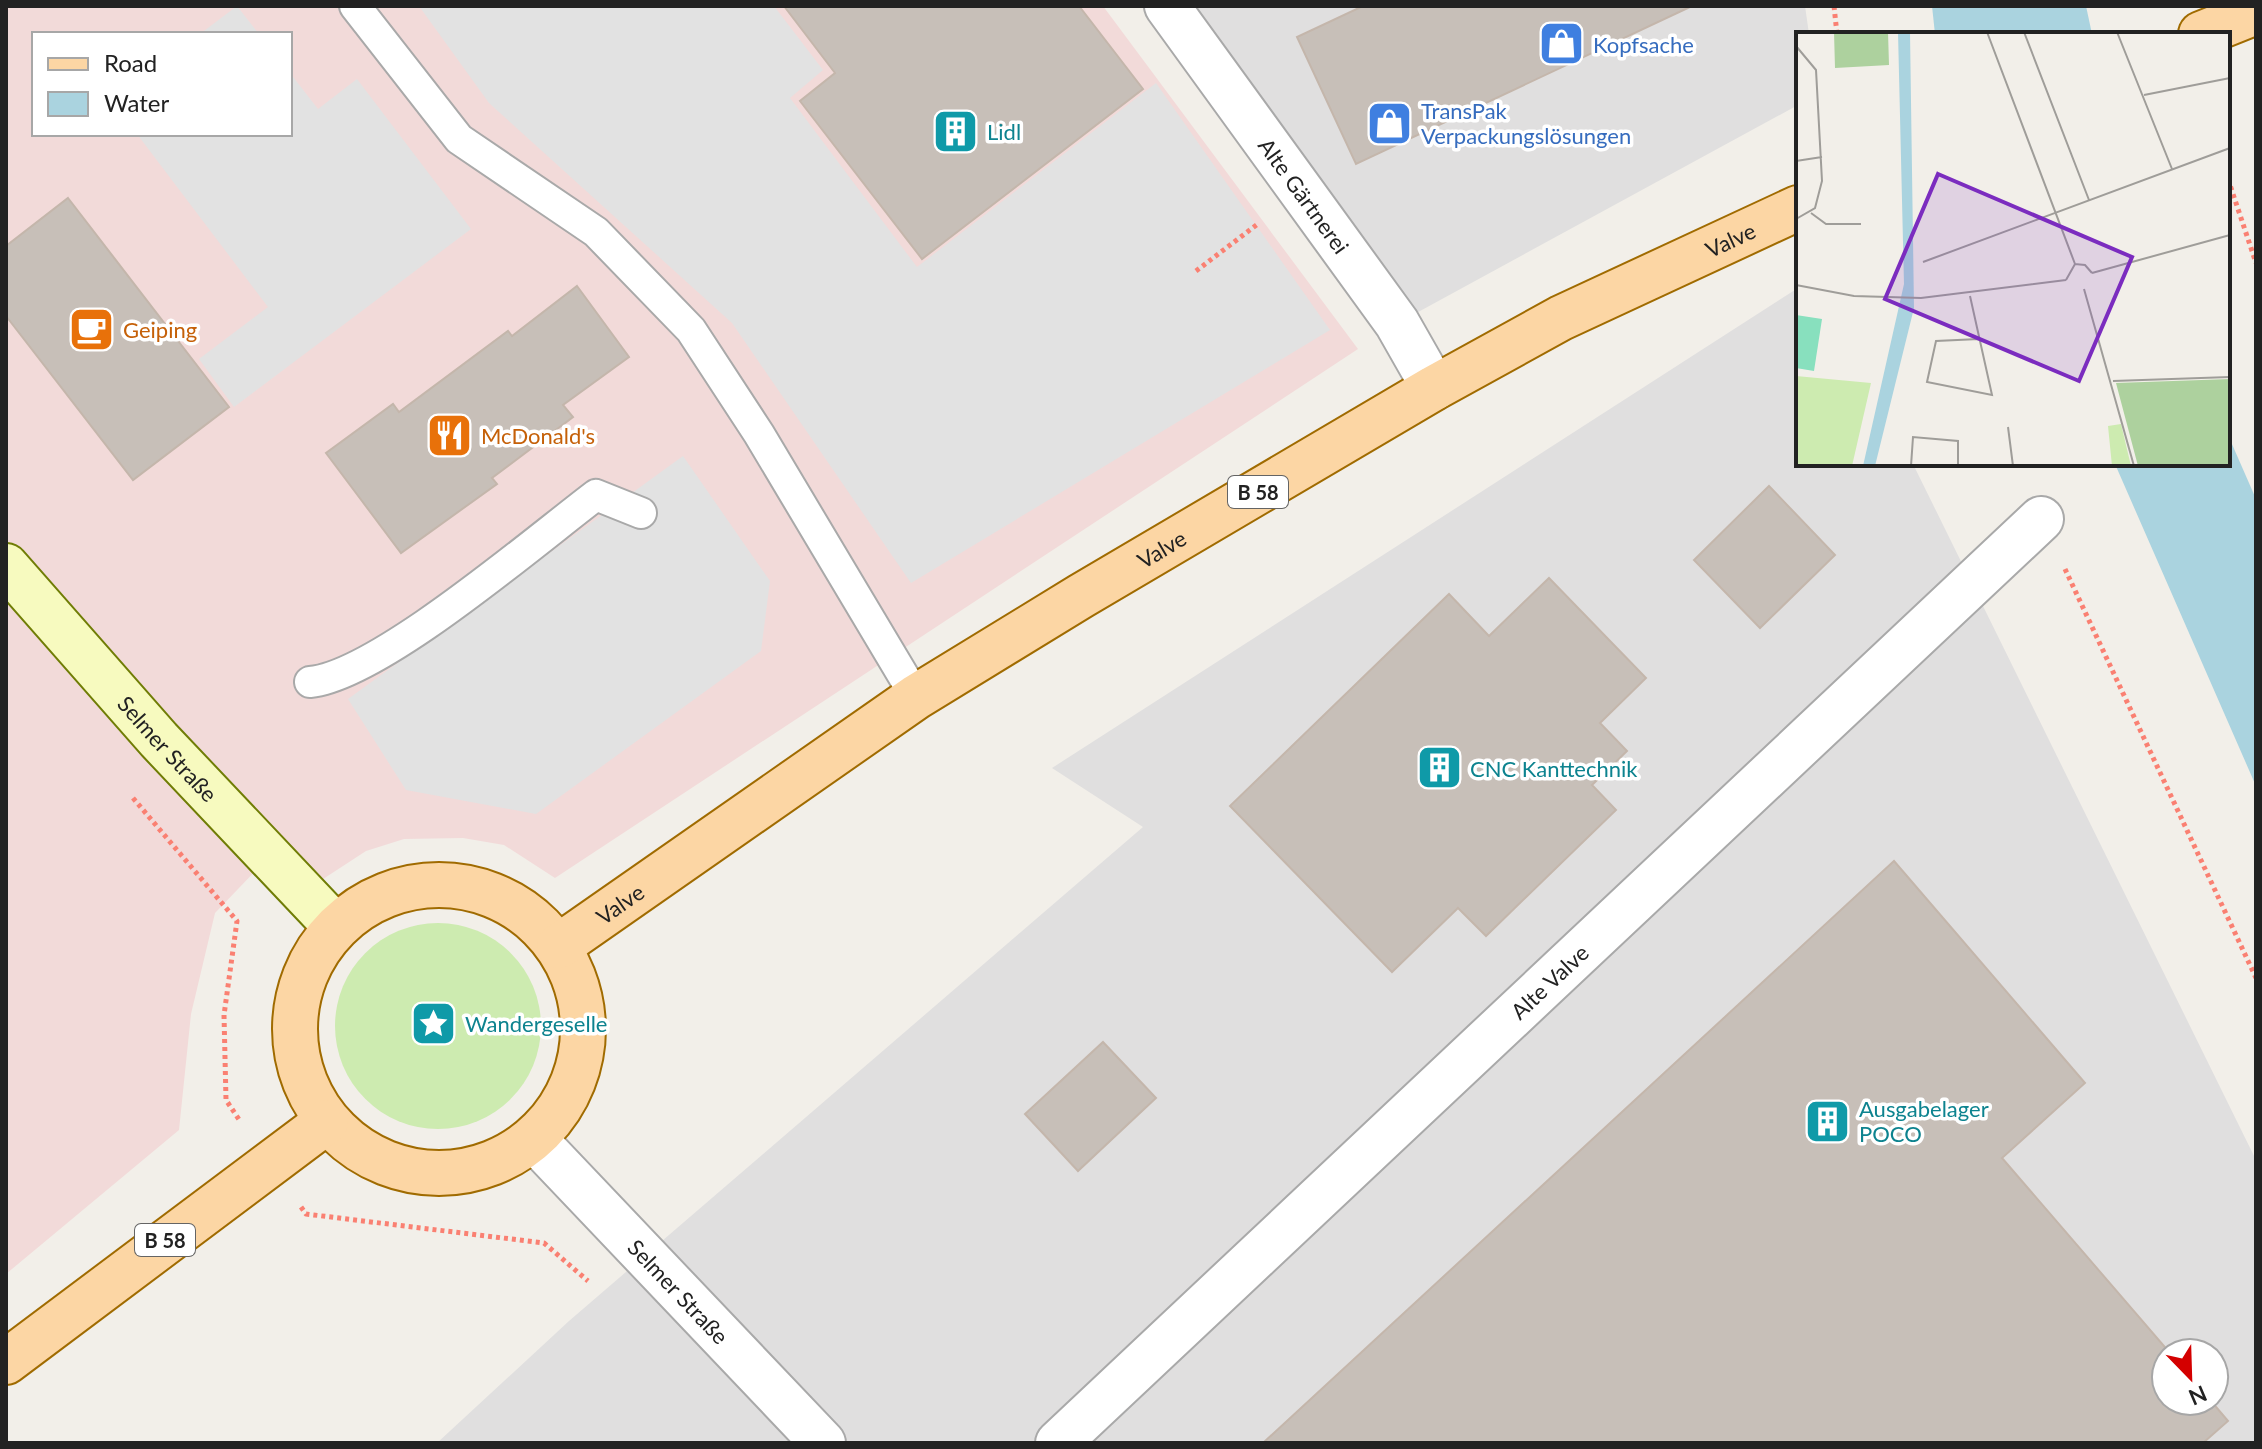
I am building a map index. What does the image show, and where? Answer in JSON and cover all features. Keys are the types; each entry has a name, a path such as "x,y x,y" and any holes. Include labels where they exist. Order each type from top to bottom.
{"main road":[{"path":"2206,32 2256,12"},
{"name":"Valve","path":"559,946 916,697 1434,388 1561,318 1796,209"},
{"name":"Selmer Straße","path":"6,566 159,740 336,927"},
{"path":"452,883 512,903 559,946 581,995 584,1047 567,1098 534,1139 483,1168 426,1175 371,1158 326,1122 300,1076 293,1022 305,970 336,927 389,892 452,883"},
{"name":"B 58","path":"6,1362 326,1122"}],"street":[{"name":"Alte Gärtnerei","path":"1167,6 1397,323 1434,388"},
{"name":"Alte Valve","path":"1058,1443 2041,519"},
{"name":"Selmer Straße","path":"534,1139 823,1443"}],"lane":[{"path":"355,6 459,139 596,232 691,330 759,434 916,697"},
{"path":"310,682 354,670 596,495 641,513"}],"path":[{"path":"1834,6 1837,32"},
{"path":"2230,185 2256,263"},
{"path":"1196,271 1262,221"},
{"path":"2041,519 2256,978"}],"shaded area":[{"path":"6,6 1103,6 1358,349 555,878 504,845 463,838 404,839 366,851 320,881 284,841 215,913 191,1014 179,1130 6,1274"},
{"path":"237,6 257,32 203,32"},
{"path":"419,6 774,6 823,70 790,98 917,267 1156,83 1330,330 911,583 732,323 489,103"},
{"path":"1143,6 1805,6 1809,32 1796,32 1796,106 1387,329"},
{"path":"292,76 318,109 357,79 471,229 234,407 199,359 268,307 139,136 292,136"},
{"path":"1796,289 1796,466 1914,466 2256,1160 2256,1443 437,1443 569,1321 1143,827 1052,768"},
{"path":"683,456 770,581 761,651 536,814 406,790 348,699"}],"green space":[{"path":"438,923 477,931 511,953 533,987 541,1026 533,1065 511,1099 477,1121 438,1129 399,1121 365,1099 343,1065 335,1026 343,987 365,953 399,931"}],"water":[{"path":"1932,6 2086,6 2092,32 1935,32"},
{"path":"2230,440 2256,499 2256,786 2116,466 2230,466"}],"building":[{"name":"Lidl","path":"784,6 1079,6 1143,89 922,259 800,101 835,73"},
{"name":"TransPak Verpackungslösungen","path":"1363,6 1692,6 1356,164 1297,37"},
{"name":"Geiping","path":"68,198 229,407 133,480 6,316 6,246"},
{"name":"McDonald's","path":"577,286 629,357 563,405 573,417 492,478 497,484 401,553 326,453 393,404 399,412 508,331 512,336"},
{"path":"1769,486 1835,555 1760,628 1694,560"},
{"name":"CNC Kanttechnik","path":"1549,578 1646,678 1600,723 1627,751 1592,785 1616,810 1486,936 1458,908 1392,972 1230,806 1449,594 1489,636"},
{"name":"Ausgabelager POCO","path":"1894,861 2085,1083 2002,1158 2156,1337 2150,1337 2150,1417 2225,1417 2228,1421 2203,1443 1263,1443"},
{"path":"1103,1042 1156,1098 1078,1171 1025,1114"}],"place":[{"name":"Kopfsache","path":"1562,44"},
{"name":"TransPak Verpackungslösungen","path":"1390,123"},
{"name":"Lidl","path":"956,131"},
{"name":"Geiping","path":"92,329"},
{"name":"McDonald's","path":"450,435"},
{"name":"CNC Kanttechnik","path":"1439,768"},
{"name":"Wandergeselle","path":"434,1023"},
{"name":"Ausgabelager POCO","path":"1828,1121"}]}
